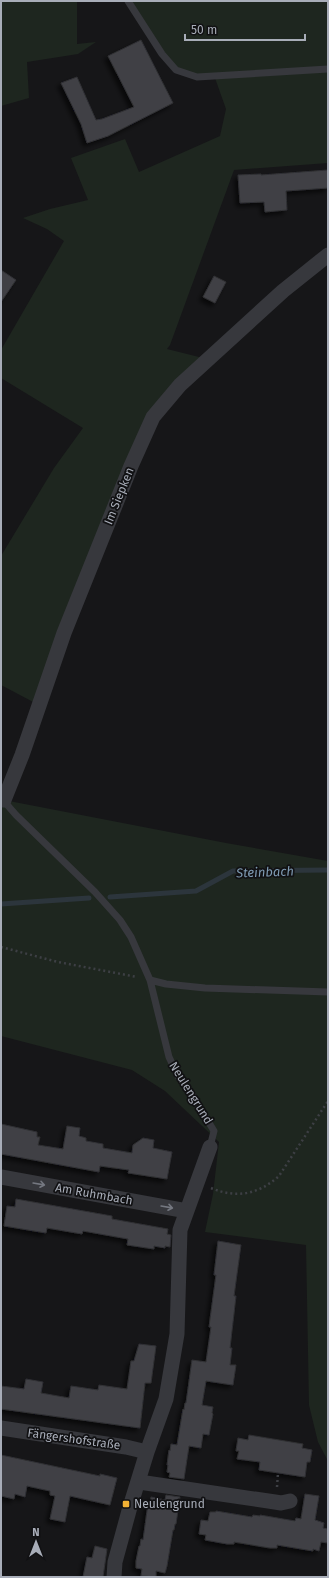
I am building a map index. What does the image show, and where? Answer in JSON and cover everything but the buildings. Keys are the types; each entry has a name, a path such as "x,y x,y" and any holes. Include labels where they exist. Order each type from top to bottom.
{"street":[{"name":"Im Siepken","path":"2,800 22,755 64,633 131,466 153,417 180,385 283,291 328,255"},
{"name":"Neulengrund","path":"114,1577 115,1562 121,1536 139,1482 147,1452 166,1399 172,1371 177,1334 180,1230 210,1147"},
{"name":"Am Ruhmbach","path":"1,1177 187,1211"},
{"name":"Fängershofstraße","path":"1,1428 126,1446 147,1452"},
{"path":"139,1482 281,1503 290,1500"}],"lane":[{"path":"128,1 162,54 176,70 197,77 328,69"},
{"name":"Neulengrund","path":"2,800 95,892 120,920 131,937 150,980 169,1057 178,1076 191,1093 214,1131 210,1147"},
{"path":"150,980 166,984 205,988 328,992"}],"path":[{"path":"1,947 58,962 120,972 150,980"},
{"path":"198,1183 217,1191 237,1194 254,1192 270,1184 279,1176 328,1101"}],"shaded area":[{"path":"1,1 77,1 77,44 96,42 78,54 27,62 29,98 1,106"},
{"path":"126,1 328,1 328,69 197,77 176,70"},
{"path":"328,70 328,163 234,170 170,345 167,349 207,359 151,417 37,704 1,685 1,556 54,468 83,428 1,378 1,350 64,241 47,229 23,218 50,209 88,200 71,158 125,139 139,172 220,136 226,109 215,78"},
{"path":"9,801 328,861 328,1461 318,1442 309,1405 306,1245 205,1232 213,1194 219,1142 165,1091 132,1070 1,1036 1,802"}],"waterway":[{"name":"Steinbach","path":"110,897 196,891 233,871 328,870"},
{"name":"Steinbach","path":"1,904 89,898"}],"place":[{"name":"Neulengrund","path":"126,1504"}]}
